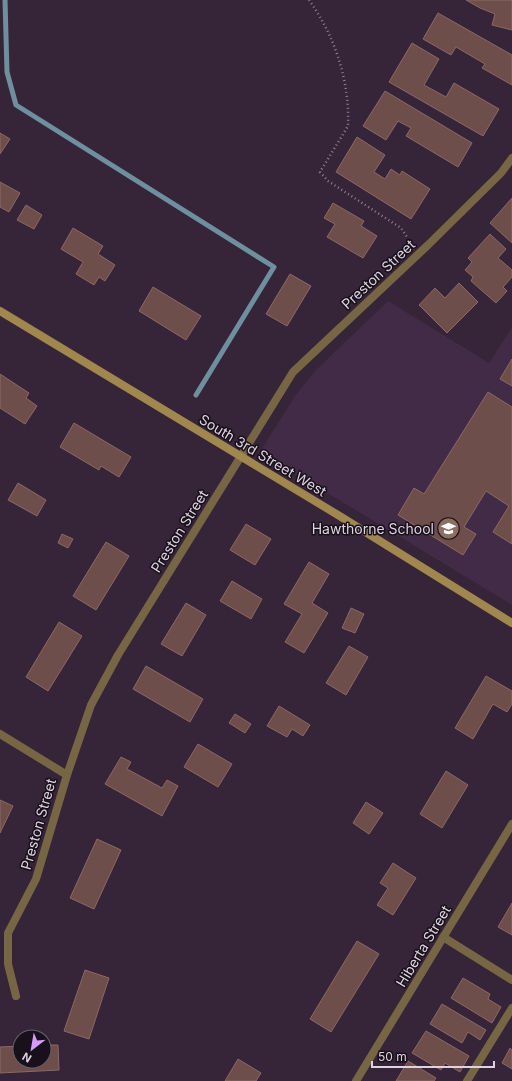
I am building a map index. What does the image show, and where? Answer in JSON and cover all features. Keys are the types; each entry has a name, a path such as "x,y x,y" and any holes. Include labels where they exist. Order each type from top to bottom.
{"street":[{"name":"Preston Street","path":"16,996 8,964 8,933 36,879 67,775 91,705 114,661 293,372 439,234 501,173 512,158"},
{"name":"South 3rd Street West","path":"0,311 512,623"},
{"path":"0,734 67,775"},
{"name":"Hiberta Street","path":"356,1081 512,824"},
{"path":"444,937 512,980"},
{"path":"467,1081 512,1008"}],"path":[{"path":"309,0 316,10 337,51 345,85 349,119 348,126 320,172 328,181 401,228 407,237"}],"shaded area":[{"name":"Hawthorne School","path":"388,301 489,363 512,327 512,605 260,452 295,396 316,370"}],"building":[{"path":"466,0 512,0 512,30 492,25 495,14"},
{"path":"438,13 512,55 512,85 482,68 485,64 456,47 451,55 423,39"},
{"path":"412,43 439,59 424,85 446,97 454,83 499,109 483,136 389,82"},
{"path":"385,91 472,143 458,167 406,136 411,128 398,121 386,140 363,126"},
{"path":"0,133 10,139 0,154"},
{"path":"357,137 385,155 374,172 385,179 391,169 400,175 402,171 430,189 411,219 336,172"},
{"path":"0,182 20,193 9,212 0,207"},
{"path":"512,198 512,243 490,223"},
{"path":"333,203 364,221 361,226 377,236 363,258 327,237 335,224 324,218"},
{"path":"26,205 42,215 34,229 17,220"},
{"path":"73,228 103,246 98,254 115,265 105,281 99,277 94,285 76,274 83,262 61,249"},
{"path":"490,234 506,249 498,258 512,270 512,277 503,287 507,291 496,303 471,281 473,277 465,270 472,262 468,258"},
{"path":"290,274 311,286 287,326 266,314"},
{"path":"459,283 478,302 447,333 419,305 435,288 445,298"},
{"path":"153,287 201,316 186,340 139,311"},
{"path":"512,359 512,386 500,379"},
{"path":"0,374 29,393 26,398 37,406 25,424 0,408"},
{"path":"488,392 512,407 512,544 493,532 509,506 486,491 464,527 476,534 463,555 398,515 414,488 424,494"},
{"path":"74,423 131,457 119,477 101,466 99,470 60,447"},
{"path":"18,483 46,500 37,516 8,500"},
{"path":"246,524 271,539 255,565 230,550"},
{"path":"62,534 73,539 68,548 58,543"},
{"path":"106,542 129,556 96,610 73,596"},
{"path":"309,562 329,574 312,603 328,613 304,653 285,642 302,614 284,604"},
{"path":"232,581 262,599 251,619 220,601"},
{"path":"186,603 206,615 182,656 161,644"},
{"path":"351,608 364,614 355,633 342,628"},
{"path":"59,622 82,636 48,691 26,677"},
{"path":"349,646 368,657 346,695 326,683"},
{"path":"146,666 203,699 190,722 133,689"},
{"path":"486,676 512,691 512,704 507,712 493,704 473,739 455,728"},
{"path":"279,706 310,725 303,736 292,729 287,737 267,726"},
{"path":"235,714 251,724 245,733 229,723"},
{"path":"198,744 232,764 218,787 184,767"},
{"path":"121,757 131,762 127,769 162,788 167,780 178,786 162,816 105,784"},
{"path":"446,771 468,785 442,828 420,814"},
{"path":"0,800 13,806 0,833"},
{"path":"366,802 383,813 369,834 353,823"},
{"path":"97,839 121,850 94,909 70,898"},
{"path":"393,863 416,878 393,915 377,905 388,888 380,883"},
{"path":"512,903 512,935 498,927"},
{"path":"357,941 379,954 331,1032 310,1019"},
{"path":"85,970 109,978 89,1039 64,1031"},
{"path":"463,978 490,994 488,999 501,1007 492,1023 451,998"},
{"path":"442,1004 486,1030 480,1040 468,1032 462,1043 430,1024"},
{"path":"426,1031 469,1056 460,1072 445,1063 441,1070 412,1053"},
{"path":"52,1045 58,1045 59,1070 0,1073 0,1047 12,1046 12,1069 52,1069"},
{"path":"510,1048 512,1050 512,1069 502,1063"},
{"path":"238,1059 261,1073 256,1081 225,1081"},
{"path":"408,1061 436,1078 434,1081 396,1081"}],"waterway":[{"path":"5,0 7,72 16,105 274,267 196,395"}],"place":[{"name":"Hawthorne School","path":"449,528"}]}
